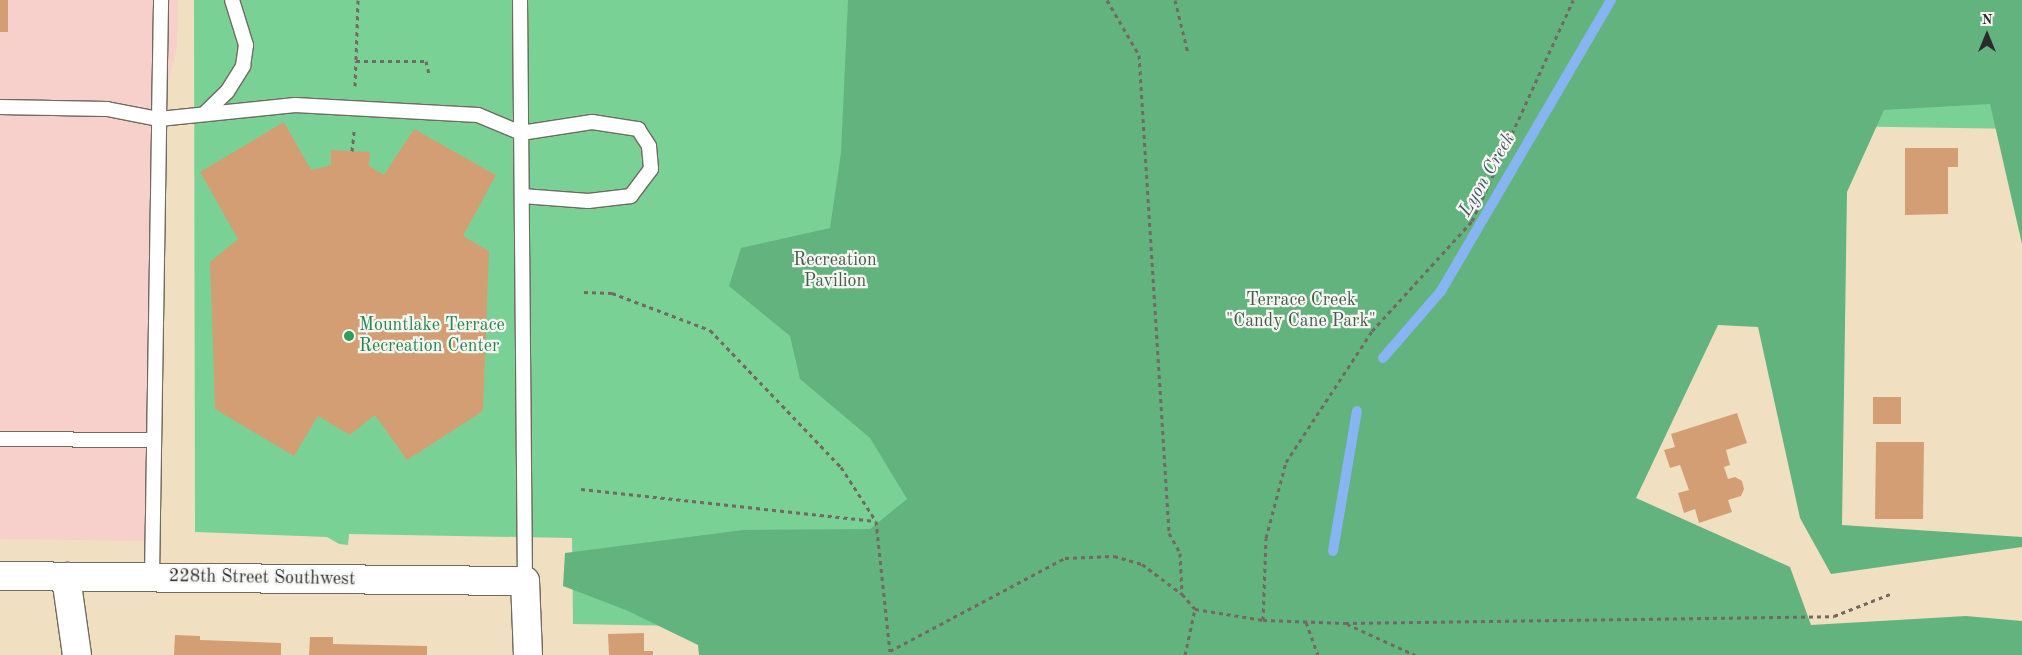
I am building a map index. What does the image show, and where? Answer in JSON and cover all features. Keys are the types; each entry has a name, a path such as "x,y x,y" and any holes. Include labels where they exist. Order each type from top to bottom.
{"street":[{"name":"228th Street Southwest","path":"0,576 525,581"},
{"path":"66,577 77,655"},
{"path":"525,581 528,655"}],"lane":[{"path":"152,577 161,0"},
{"path":"206,112 227,92 243,66 246,46 232,0"},
{"path":"520,0 525,581"},
{"path":"0,108 107,108 159,120 206,112 296,105 478,115 521,132 592,122 638,129 649,146 651,169 631,196 588,201 522,196"},
{"path":"0,439 154,440"}],"path":[{"path":"355,91 358,0"},
{"path":"1106,0 1139,55 1169,534 1180,553 1182,594"},
{"path":"1175,0 1188,53"},
{"path":"1264,620 1266,538 1286,462 1372,331 1472,221 1573,0"},
{"path":"356,61 426,61 429,74"},
{"path":"352,151 354,124"},
{"path":"584,292 612,293 710,330 841,467 876,521 890,651 1065,558 1114,556 1142,564 1182,594 1195,608 1264,620 1306,622 1834,616 1890,594"},
{"path":"582,489 876,521"},
{"path":"1185,655 1195,608"},
{"path":"1306,622 1318,655"},
{"path":"1345,623 1415,655"}],"shaded area":[{"path":"0,0 178,0 177,46 159,120 152,541 0,539"}],"green space":[{"name":"Recreation Pavilion","path":"194,0 2022,0 2022,129 1701,124 786,628 573,624 572,538 349,534 348,545 339,544 327,537 195,532"},
{"name":"Terrace Creek \"Candy Cane Park\"","path":"848,0 2022,0 2022,244 1990,104 1884,110 1847,192 1842,525 2022,537 2022,547 1831,574 1800,518 1758,327 1718,325 1636,498 1790,567 1811,625 1966,616 2022,621 2022,655 699,655 698,645 626,610 563,586 565,553 743,530 870,529 907,499 870,438 800,379 790,336 729,286 741,248 830,228 841,153"}],"building":[{"path":"0,0 8,0 8,32 0,32"},
{"name":"Mountlake Terrace Recreation Center","path":"284,122 311,170 331,165 331,150 370,152 369,166 384,175 414,129 496,175 463,236 489,251 483,411 407,460 375,415 350,435 318,416 294,456 215,409 210,262 238,239 200,172"},
{"path":"1905,148 1958,148 1958,167 1948,167 1948,214 1905,215"},
{"path":"1873,397 1901,397 1901,424 1873,424"},
{"path":"1737,413 1747,443 1726,450 1730,465 1724,467 1728,479 1735,477 1742,481 1744,489 1741,496 1728,500 1732,512 1699,523 1695,509 1684,513 1678,493 1689,490 1680,465 1670,468 1664,450 1675,447 1671,434"},
{"path":"1876,442 1924,442 1923,519 1875,519"},
{"path":"644,633 644,651 653,651 653,655 609,655 608,634"},
{"path":"175,635 200,636 200,640 281,643 281,655 174,655"},
{"path":"310,637 333,637 333,644 427,646 427,655 309,655"}],"waterway":[{"name":"Lyon Creek","path":"1383,358 1441,291 1611,0"},
{"name":"Lyon Creek","path":"1333,551 1357,411"}],"place":[{"name":"Mountlake Terrace Recreation Center","path":"349,336"}]}
